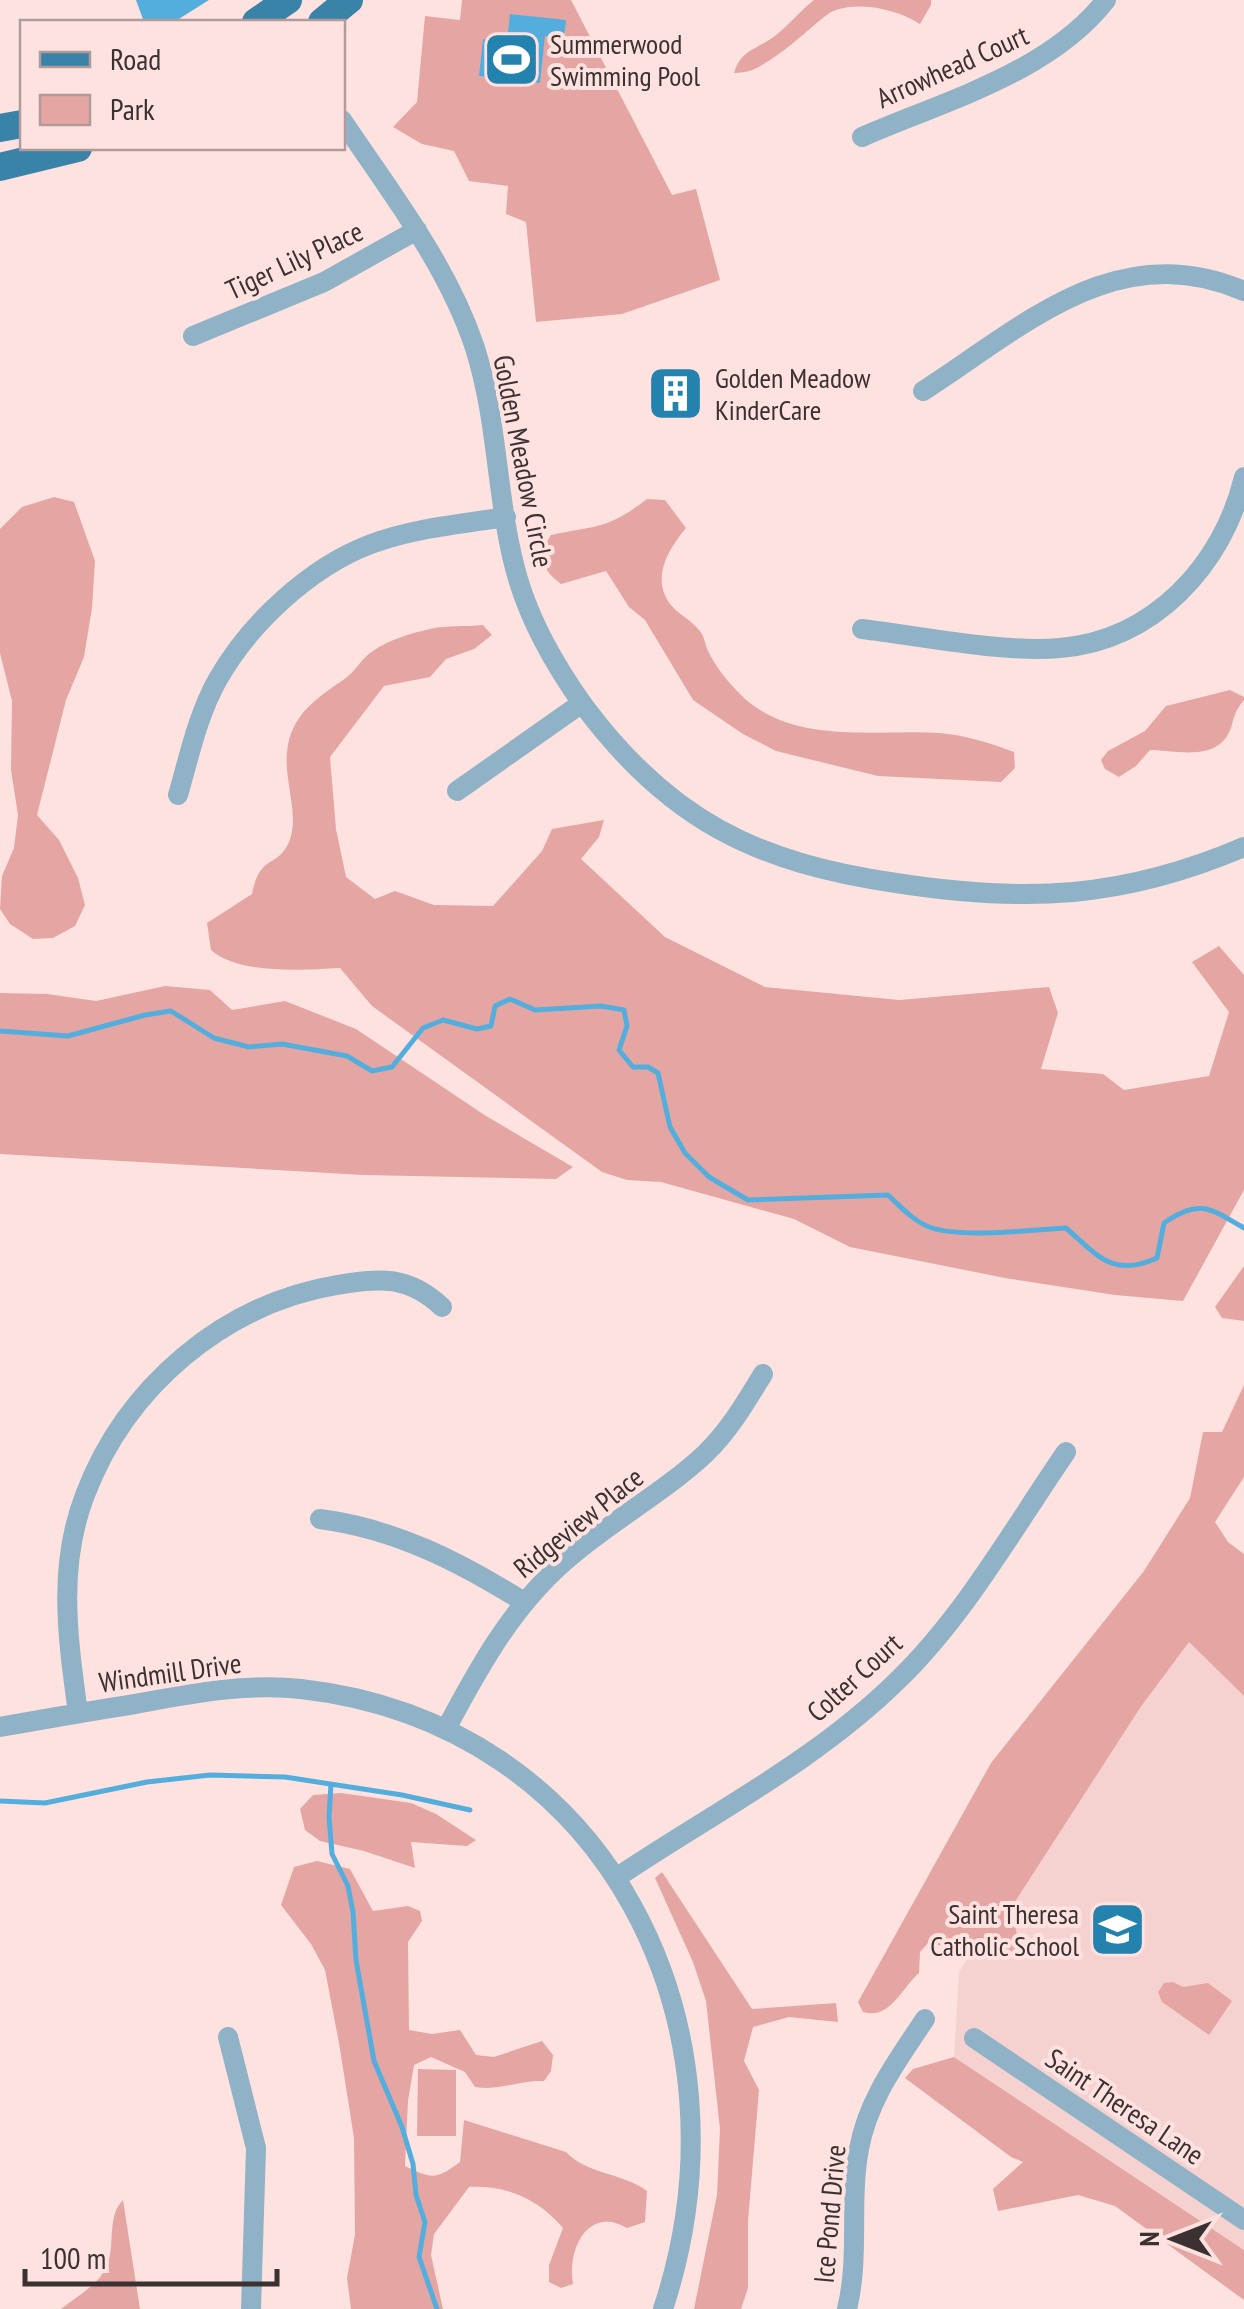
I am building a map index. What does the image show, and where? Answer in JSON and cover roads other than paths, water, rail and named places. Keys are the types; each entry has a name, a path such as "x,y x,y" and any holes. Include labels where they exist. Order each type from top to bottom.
{"main road":[{"path":"324,20 349,0"},
{"path":"0,168 70,150"}],"street":[{"name":"Arrowhead Court","path":"862,137 1043,58 1081,28 1106,0"},
{"name":"Golden Meadow Circle","path":"345,124 444,276 475,350 498,449 518,579 550,654 632,766 678,805 744,844 788,861 847,876 975,894 1078,894 1160,879 1244,847"},
{"name":"Tiger Lily Place","path":"192,336 324,282 417,230"},
{"path":"923,391 1066,298 1098,284 1141,275 1185,275 1244,291"},
{"path":"862,629 1042,649 1109,637 1149,617 1196,576 1231,520 1244,477"},
{"path":"178,795 192,743 218,678 244,642 282,602 316,575 373,543 417,531 506,517"},
{"path":"457,791 582,702"},
{"path":"78,1713 66,1614 65,1584 71,1544 81,1504 98,1464 150,1388 207,1338 266,1305 307,1291 394,1280 424,1290 442,1307"},
{"name":"Ridgeview Place","path":"446,1728 475,1674 524,1602 562,1562 612,1521 686,1472 708,1452 764,1374"},
{"name":"Colter Court","path":"616,1878 806,1756 864,1712 900,1678 944,1628 1066,1452"},
{"path":"320,1519 353,1524 441,1554 524,1602"},
{"name":"Windmill Drive","path":"0,1726 194,1692 260,1687 298,1689 374,1702 446,1728 496,1758 540,1792 616,1878 641,1918 676,2015 688,2094 688,2178 676,2261 663,2309"},
{"name":"Ice Pond Drive","path":"847,2309 854,2282 856,2177 864,2131 879,2090 925,2019"},
{"path":"228,2037 256,2148 251,2309"},
{"name":"Saint Theresa Lane","path":"974,2038 1244,2220"}],"water":[{"path":"136,0 209,0 177,20 143,20"},
{"name":"Summerwood Swimming Pool","path":"510,14 566,20 564,37 545,36 540,83 479,76 483,39 507,42"}],"waterway":[{"path":"0,1031 68,1036 171,1011 214,1038 249,1047 282,1044 347,1056 372,1071 392,1067 423,1028 443,1020 477,1029 491,1026 495,1006 510,999 535,1010 601,1006 624,1010 627,1026 619,1050 633,1067 648,1067 658,1073 670,1127 685,1153 709,1177 748,1200 888,1195 932,1228 979,1233 1066,1228 1097,1255 1129,1266 1157,1258 1164,1223 1187,1211 1214,1211 1244,1228"},
{"path":"0,1801 45,1803 147,1782 210,1775 285,1777 470,1810"},
{"path":"331,1784 332,1854 348,1886 374,2061 413,2164 416,2195 425,2222 419,2257 437,2309"}],"place":[{"name":"Summerwood Swimming Pool","path":"511,59"},
{"name":"Golden Meadow KinderCare","path":"676,393"},
{"name":"Saint Theresa Catholic School","path":"1118,1929"}]}
